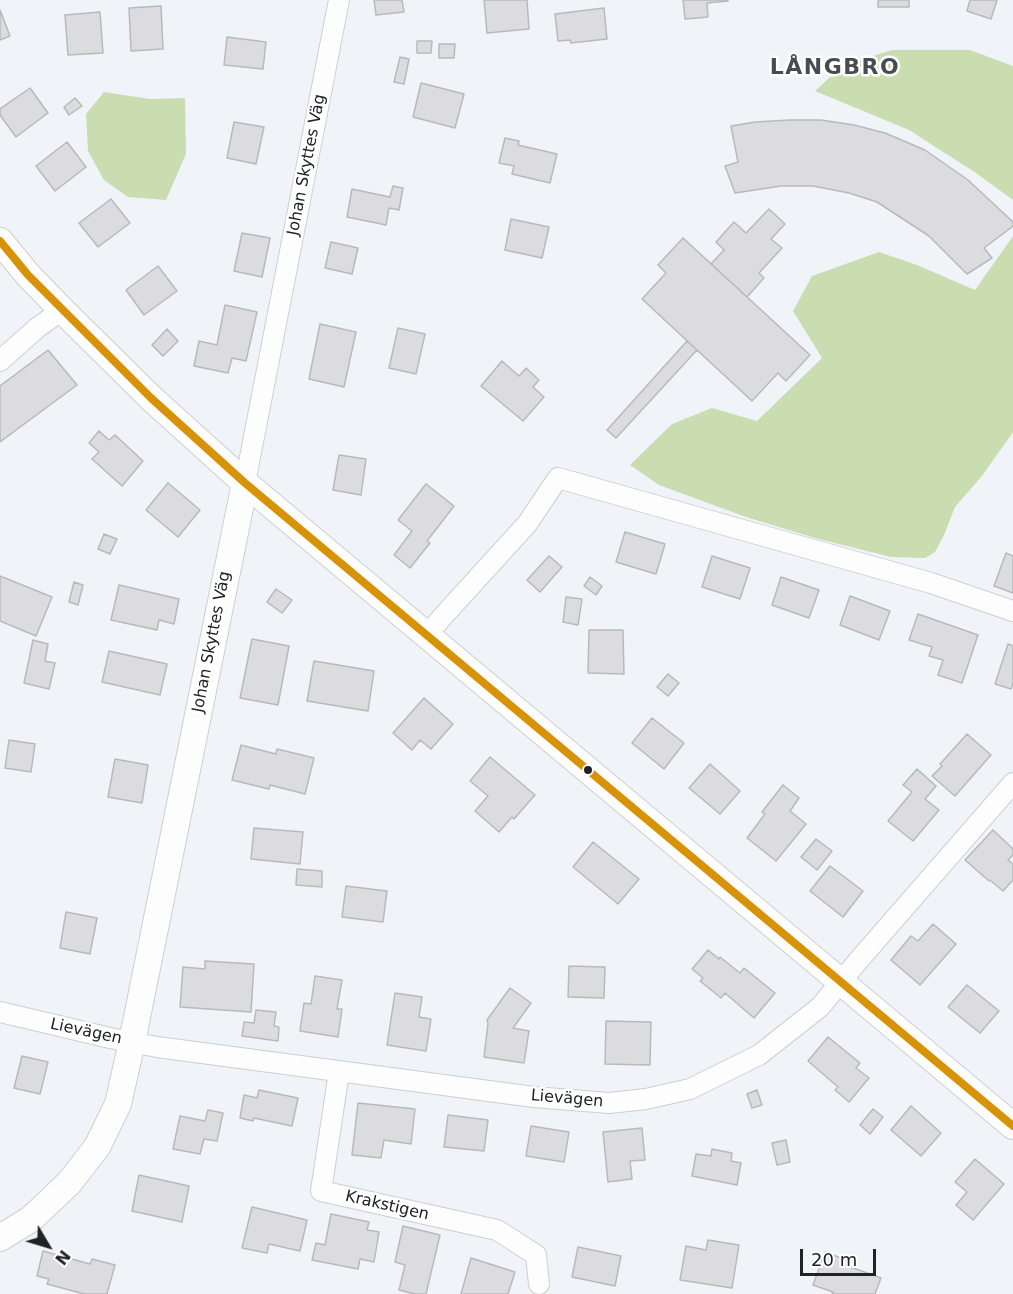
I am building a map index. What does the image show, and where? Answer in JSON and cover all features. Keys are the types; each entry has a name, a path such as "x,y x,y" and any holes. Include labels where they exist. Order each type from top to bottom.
{"street":[{"name":"Johan Skyttes Väg","path":"0,1238 31,1219 69,1184 97,1147 118,1104 339,0"},
{"path":"0,241 62,310 151,398 244,483 1013,1126"},
{"path":"0,361 37,328 62,310"},
{"path":"426,636 527,524 558,478 931,583 1013,611"},
{"name":"Lievägen","path":"0,1012 157,1047 339,1072 534,1097 609,1103 646,1099 690,1089 759,1055 820,1007 1013,783"},
{"name":"Krakstigen","path":"339,1072 321,1191 496,1230 536,1255 539,1284"}],"green space":[{"path":"892,50 970,50 1013,66 1013,200 909,130 815,91 842,66"},
{"path":"104,92 150,99 185,98 186,154 166,200 128,197 104,180 88,151 86,114"},
{"path":"1013,236 1013,432 982,476 955,507 935,552 925,558 891,557 815,538 746,517 659,485 630,465 672,424 712,408 757,421 822,358 793,311 812,276 879,252 917,265 975,290"}],"building":[{"path":"374,0 402,0 404,12 376,15"},
{"path":"484,0 527,0 529,29 487,33"},
{"path":"683,0 728,1 707,3 708,17 685,19"},
{"path":"878,0 909,0 909,7 878,7"},
{"path":"970,0 997,0 991,19 967,11"},
{"path":"161,6 163,49 131,51 129,8"},
{"path":"604,8 607,39 571,43 570,40 558,41 555,14"},
{"path":"0,10 10,36 0,40"},
{"path":"100,12 103,53 68,55 65,15"},
{"path":"227,37 266,42 263,69 224,65"},
{"path":"417,41 432,41 431,53 417,53"},
{"path":"439,44 455,44 454,58 439,58"},
{"path":"400,57 409,59 404,84 394,82"},
{"path":"421,83 464,94 455,128 413,117"},
{"path":"30,88 48,113 16,137 0,115 0,109"},
{"path":"75,98 82,106 69,115 64,107"},
{"path":"790,120 821,120 854,125 885,133 925,150 968,180 1013,222 1013,226 984,248 992,258 967,274 929,236 877,202 849,193 813,186 781,186 735,193 725,166 738,162 731,126"},
{"path":"234,122 264,127 256,164 227,158"},
{"path":"505,138 519,141 518,145 557,154 550,183 512,174 514,166 499,163"},
{"path":"67,142 86,167 55,191 36,166"},
{"path":"393,186 403,188 399,210 389,208 386,225 347,217 352,189 390,197"},
{"path":"111,199 130,223 98,247 79,223"},
{"path":"769,209 785,224 771,239 782,248 759,273 764,278 747,297 711,264 724,250 716,242 734,222 746,233"},
{"path":"511,219 549,227 542,258 505,250"},
{"path":"242,233 270,238 262,277 234,271"},
{"path":"683,238 810,355 786,381 778,373 752,401 642,299 666,273 658,265"},
{"path":"331,242 358,248 352,274 325,268"},
{"path":"158,266 177,291 144,315 126,290"},
{"path":"225,305 257,312 246,361 232,358 228,373 194,366 199,341 217,345"},
{"path":"320,324 356,332 344,387 309,379"},
{"path":"398,328 425,334 416,374 389,368"},
{"path":"167,329 178,341 163,356 152,345"},
{"path":"687,341 697,350 616,438 607,430"},
{"path":"48,350 77,385 0,442 0,386"},
{"path":"502,361 519,376 526,368 539,380 533,387 544,397 523,421 481,386"},
{"path":"99,431 109,440 115,435 143,461 122,486 92,459 99,452 89,443"},
{"path":"339,455 366,459 361,495 333,490"},
{"path":"168,483 200,510 178,537 146,510"},
{"path":"426,484 454,506 427,541 430,543 410,568 394,555 412,531 398,520"},
{"path":"625,532 665,544 656,574 616,562"},
{"path":"104,534 117,539 110,554 98,549"},
{"path":"1006,553 1013,556 1013,593 994,586"},
{"path":"549,556 562,567 540,592 527,580"},
{"path":"712,556 750,568 740,599 702,587"},
{"path":"0,576 52,597 36,636 0,621"},
{"path":"590,577 602,586 596,595 584,586"},
{"path":"781,577 819,590 809,618 772,605"},
{"path":"74,582 83,585 78,605 69,602"},
{"path":"119,585 179,599 174,624 159,620 157,630 111,620"},
{"path":"276,589 292,600 282,613 267,602"},
{"path":"850,596 890,611 879,640 840,625"},
{"path":"566,597 582,599 578,625 563,622"},
{"path":"918,614 978,635 962,683 938,675 943,660 929,656 932,647 909,640"},
{"path":"589,630 623,630 624,674 588,673"},
{"path":"252,639 289,646 278,705 240,698"},
{"path":"33,640 48,644 45,661 55,663 49,689 24,683"},
{"path":"1008,644 1013,646 1011,689 995,684"},
{"path":"109,651 167,664 160,695 102,682"},
{"path":"314,661 374,671 368,711 307,701"},
{"path":"668,674 679,683 668,696 657,687"},
{"path":"424,698 453,724 431,749 420,740 412,750 393,733"},
{"path":"652,718 684,743 664,769 632,743"},
{"path":"967,734 991,755 955,796 932,776"},
{"path":"9,740 35,744 31,772 5,768"},
{"path":"241,745 276,754 277,749 314,758 305,794 270,785 269,789 232,780"},
{"path":"490,757 535,795 499,832 475,811 488,796 470,781"},
{"path":"115,759 148,765 142,803 108,797"},
{"path":"710,764 740,791 720,814 689,788"},
{"path":"917,769 936,786 925,799 939,810 913,841 888,821 912,792 903,785"},
{"path":"783,785 799,798 790,811 806,824 776,861 747,838 765,814 762,812"},
{"path":"254,828 303,832 300,864 251,859"},
{"path":"993,830 1013,849 1013,855 1008,860 1013,864 1013,880 1003,891 965,860"},
{"path":"816,839 832,851 817,870 801,857"},
{"path":"593,842 639,879 618,904 573,867"},
{"path":"830,866 863,891 843,917 810,891"},
{"path":"297,869 322,871 322,887 296,885"},
{"path":"346,886 387,891 383,922 342,917"},
{"path":"66,912 97,918 90,954 60,948"},
{"path":"933,924 956,944 920,985 891,960 911,936 918,941"},
{"path":"708,950 740,973 744,968 775,993 754,1018 725,993 721,998 700,981 703,978 692,969"},
{"path":"205,961 254,964 251,1012 180,1007 183,967 205,969"},
{"path":"569,966 605,967 604,998 568,997"},
{"path":"315,976 342,980 337,1009 342,1009 338,1037 300,1031 304,1003 311,1004"},
{"path":"967,985 999,1011 980,1033 948,1007"},
{"path":"510,988 531,1003 513,1028 529,1031 524,1063 484,1057 487,1020"},
{"path":"395,993 422,997 419,1017 431,1019 426,1051 387,1045"},
{"path":"256,1010 276,1012 274,1026 279,1027 278,1041 242,1036 244,1022 254,1023"},
{"path":"606,1021 651,1022 650,1065 605,1064"},
{"path":"828,1037 860,1063 856,1068 869,1078 849,1102 835,1090 838,1087 808,1061"},
{"path":"22,1056 48,1062 40,1094 14,1088"},
{"path":"259,1090 298,1098 292,1126 254,1118 253,1121 240,1118 244,1095 257,1098"},
{"path":"757,1090 762,1105 752,1108 747,1094"},
{"path":"358,1103 415,1109 411,1144 384,1140 381,1158 352,1155"},
{"path":"911,1106 941,1133 921,1156 891,1130"},
{"path":"873,1109 883,1117 870,1134 860,1125"},
{"path":"208,1110 223,1113 217,1141 204,1139 200,1154 173,1149 180,1116 205,1121"},
{"path":"448,1115 488,1120 484,1151 444,1147"},
{"path":"531,1126 569,1132 564,1162 526,1156"},
{"path":"642,1128 645,1160 630,1161 632,1179 608,1182 603,1132"},
{"path":"786,1140 790,1162 777,1165 772,1143"},
{"path":"712,1149 732,1153 731,1161 741,1163 737,1185 692,1176 696,1154 711,1156"},
{"path":"975,1159 1004,1184 973,1220 956,1205 967,1192 955,1182"},
{"path":"139,1175 189,1186 182,1222 132,1211"},
{"path":"252,1207 307,1220 300,1251 269,1244 267,1253 242,1248"},
{"path":"331,1214 369,1222 367,1230 379,1232 374,1262 360,1259 358,1269 312,1260 316,1243 325,1245"},
{"path":"403,1226 440,1235 426,1294 399,1290 405,1265 395,1262"},
{"path":"708,1240 739,1245 732,1288 680,1280 686,1246 706,1250"},
{"path":"578,1247 621,1256 615,1286 572,1277"},
{"path":"43,1251 90,1264 92,1259 115,1265 107,1294 84,1294 47,1284 49,1279 37,1276"},
{"path":"825,1252 849,1261 848,1266 881,1278 875,1294 832,1294 833,1292 813,1285"},
{"path":"471,1258 515,1272 508,1294 461,1294"}],"transit line":[{"path":"0,241 28,275 151,398 245,483 1013,1126"}],"district":[{"name":"LÅNGBRO","path":"835,68"}]}
